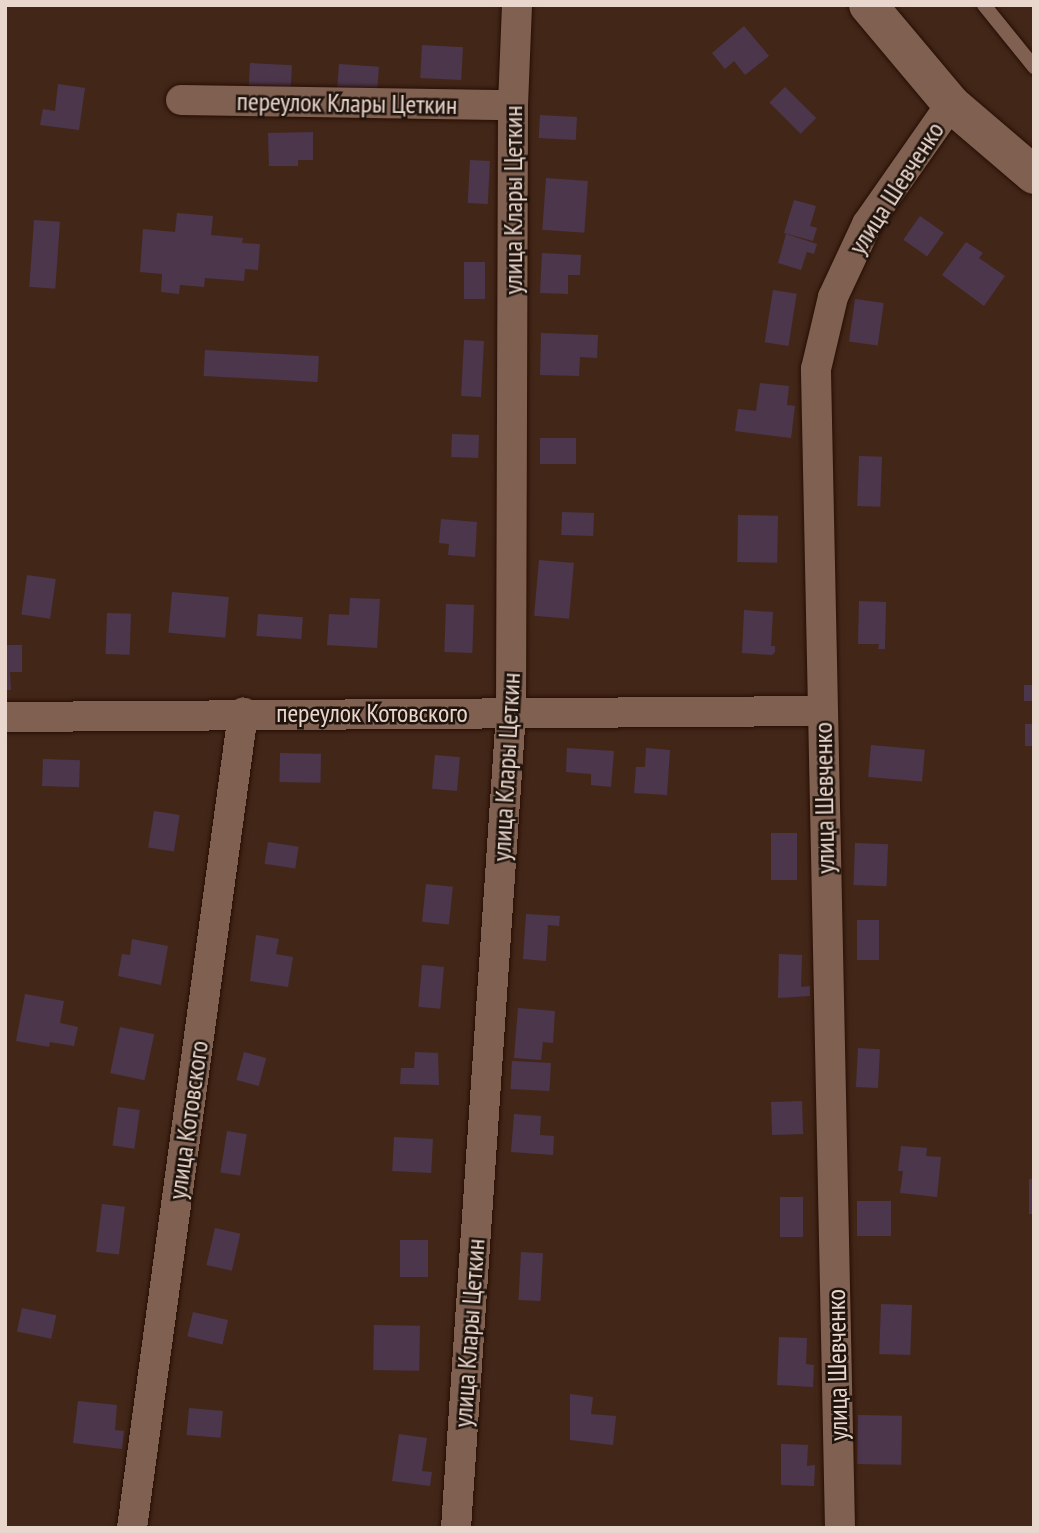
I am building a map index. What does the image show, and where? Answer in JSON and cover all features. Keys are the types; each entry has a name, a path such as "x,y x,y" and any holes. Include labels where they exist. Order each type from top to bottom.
{"main road":[{"path":"868,5 951,104 1034,175"}],"street":[{"name":"улица Клары Цеткин","path":"456,1528 511,713 513,106 517,5"},
{"name":"переулок Клары Цеткин","path":"181,100 513,106"},
{"name":"улица Шевченко","path":"840,1528 816,369 832,297 867,224 951,104"},
{"name":"переулок Котовского","path":"5,717 243,713 822,711"},
{"name":"улица Котовского","path":"132,1528 243,713"}],"lane":[{"path":"984,5 1034,67"}],"building":[{"path":"744,26 769,56 745,75 734,61 725,69 712,53"},
{"path":"422,45 463,47 461,80 420,78"},
{"path":"250,63 292,65 291,91 249,89"},
{"path":"339,64 379,67 377,91 337,88"},
{"path":"58,84 85,88 79,130 40,125 43,109 55,111"},
{"path":"785,87 816,118 801,134 769,103"},
{"path":"540,115 577,117 576,140 539,138"},
{"path":"313,132 313,160 298,160 298,166 269,166 268,133"},
{"path":"470,160 490,161 488,204 468,203"},
{"path":"546,178 588,181 584,233 542,230"},
{"path":"794,200 816,206 810,226 817,228 813,241 784,233"},
{"path":"177,213 213,216 211,235 243,238 242,243 260,244 258,270 245,269 244,281 205,278 204,287 180,285 179,294 161,292 162,274 140,272 143,229 175,232"},
{"path":"920,216 944,233 927,256 903,240"},
{"path":"34,220 60,222 55,289 29,287"},
{"path":"786,234 817,244 814,254 807,252 801,270 778,263"},
{"path":"966,242 983,253 979,258 1005,276 984,306 942,275"},
{"path":"542,253 581,255 580,275 568,275 568,294 540,293"},
{"path":"464,262 485,262 485,299 464,299"},
{"path":"773,290 797,294 788,346 765,342"},
{"path":"855,299 884,303 878,346 849,342"},
{"path":"541,333 598,335 597,358 580,357 579,376 540,375"},
{"path":"464,340 484,341 481,397 461,396"},
{"path":"205,350 319,356 317,382 204,376"},
{"path":"760,383 789,386 787,405 795,406 791,438 735,431 738,409 756,411"},
{"path":"452,434 479,435 478,458 451,457"},
{"path":"540,438 576,438 576,464 540,464"},
{"path":"859,456 882,457 880,507 857,506"},
{"path":"562,512 594,513 593,536 561,535"},
{"path":"738,515 778,516 777,563 737,562"},
{"path":"441,519 477,522 475,557 448,555 449,544 439,543"},
{"path":"539,560 574,563 569,619 534,616"},
{"path":"27,575 56,579 50,619 21,615"},
{"path":"172,592 229,597 225,638 168,633"},
{"path":"350,598 380,599 377,648 327,645 329,614 349,615"},
{"path":"859,601 886,602 885,649 878,649 879,644 858,644"},
{"path":"446,604 474,605 472,653 444,652"},
{"path":"744,610 773,612 771,646 775,646 775,652 772,655 742,653"},
{"path":"107,613 131,614 130,655 106,654"},
{"path":"258,614 303,617 301,639 256,636"},
{"path":"5,645 22,645 22,672 10,672 11,690 5,690"},
{"path":"1024,685 1034,685 1034,701 1024,701"},
{"path":"1025,724 1034,724 1034,746 1025,746"},
{"path":"871,745 925,750 922,782 868,777"},
{"path":"567,748 614,751 611,787 591,785 591,774 566,772"},
{"path":"646,748 670,750 667,795 634,793 636,767 645,767"},
{"path":"280,753 321,754 320,783 279,782"},
{"path":"435,755 460,757 457,791 432,789"},
{"path":"43,759 80,760 79,787 42,786"},
{"path":"154,811 180,815 174,852 148,848"},
{"path":"771,833 797,833 797,880 771,880"},
{"path":"268,842 299,847 295,869 265,864"},
{"path":"855,843 888,844 887,886 854,885"},
{"path":"426,884 453,887 449,925 422,922"},
{"path":"526,914 560,916 559,926 548,925 546,961 523,959"},
{"path":"857,920 879,920 879,960 857,960"},
{"path":"256,935 279,939 276,954 293,957 288,987 250,981"},
{"path":"132,939 168,946 161,985 118,976 122,954 130,955"},
{"path":"779,954 802,955 801,987 810,986 810,996 778,998"},
{"path":"422,965 444,967 440,1009 418,1007"},
{"path":"25,994 64,1001 60,1023 78,1027 74,1046 50,1042 49,1047 16,1041"},
{"path":"518,1008 555,1011 553,1043 543,1042 541,1060 514,1058"},
{"path":"120,1027 154,1034 144,1080 110,1073"},
{"path":"858,1048 880,1049 878,1088 856,1087"},
{"path":"244,1052 266,1058 259,1086 236,1080"},
{"path":"415,1052 438,1053 439,1085 400,1084 401,1068 414,1068"},
{"path":"512,1061 551,1063 549,1091 511,1089"},
{"path":"802,1101 803,1134 772,1135 771,1102"},
{"path":"118,1107 140,1110 134,1149 113,1146"},
{"path":"514,1114 541,1116 540,1135 554,1136 553,1155 511,1152"},
{"path":"227,1131 247,1134 240,1176 220,1172"},
{"path":"394,1137 433,1139 431,1173 392,1171"},
{"path":"901,1146 927,1148 926,1156 941,1157 937,1197 900,1193 903,1171 898,1171"},
{"path":"1029,1179 1034,1179 1034,1214 1029,1214"},
{"path":"780,1197 803,1197 803,1237 780,1237"},
{"path":"857,1201 891,1201 891,1236 857,1236"},
{"path":"102,1204 125,1207 119,1254 96,1252"},
{"path":"215,1228 240,1234 232,1271 206,1265"},
{"path":"400,1240 428,1240 428,1277 400,1277"},
{"path":"521,1252 543,1253 540,1301 518,1300"},
{"path":"881,1304 912,1305 910,1355 879,1354"},
{"path":"22,1308 56,1315 51,1339 17,1331"},
{"path":"193,1312 228,1320 222,1344 187,1336"},
{"path":"374,1325 420,1326 419,1371 373,1370"},
{"path":"779,1337 807,1338 806,1364 814,1365 813,1387 777,1385"},
{"path":"570,1394 593,1397 591,1414 616,1416 613,1445 570,1440"},
{"path":"78,1401 117,1405 115,1430 124,1431 122,1449 73,1443"},
{"path":"189,1408 223,1411 221,1438 187,1435"},
{"path":"858,1415 902,1416 901,1465 857,1464"},
{"path":"399,1434 427,1438 422,1471 432,1472 430,1486 392,1481"},
{"path":"781,1444 808,1445 807,1466 815,1465 814,1486 781,1485"}]}
